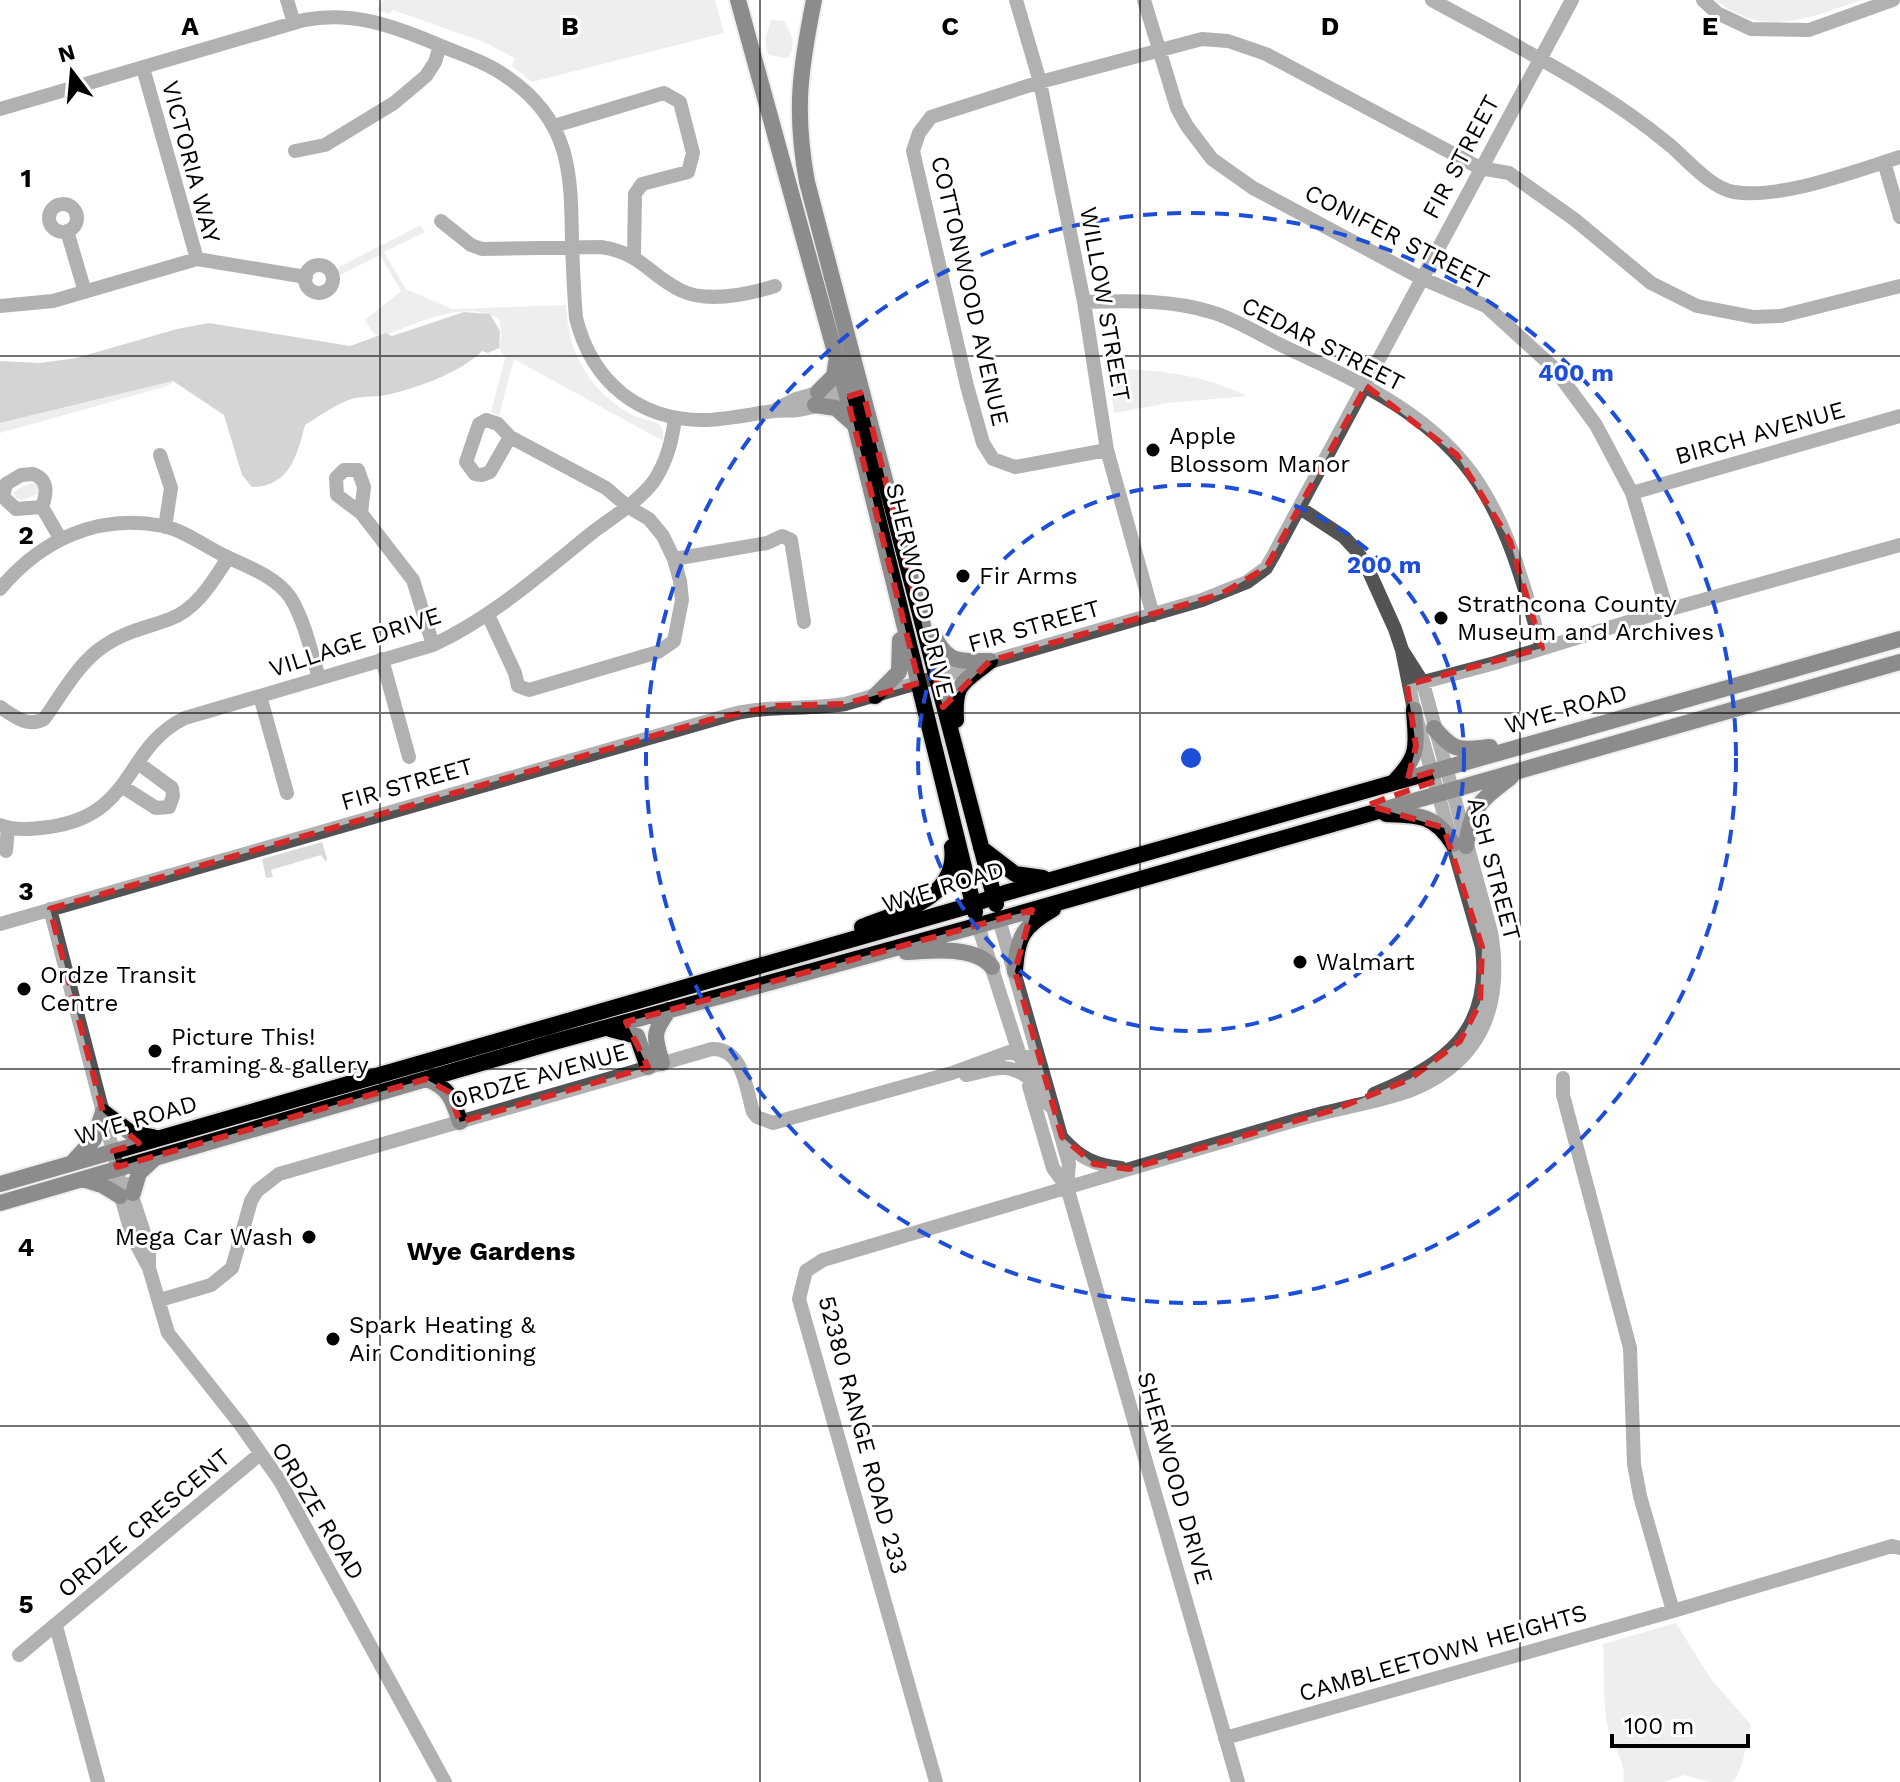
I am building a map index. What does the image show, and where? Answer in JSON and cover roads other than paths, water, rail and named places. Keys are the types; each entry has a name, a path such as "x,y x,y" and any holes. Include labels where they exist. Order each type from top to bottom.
{"main road":[{"name":"SHERWOOD DRIVE","path":"738,0 836,357 854,389 855,425 978,925"},
{"name":"SHERWOOD DRIVE","path":"814,0 799,78 800,140 807,182 854,389 919,603 999,919"},
{"path":"836,357 834,376 817,399 836,408 855,425"},
{"path":"875,696 900,669 893,583"},
{"path":"919,603 938,645 948,658 990,661"},
{"name":"WYE ROAD","path":"0,1184 71,1163 116,1164 159,1155 1303,834 1372,813 1528,745 1900,639"},
{"path":"957,754 955,695 964,682 990,661"},
{"name":"WYE ROAD","path":"0,1203 116,1164 159,1138 994,896 1391,785 1520,770 1900,662"},
{"path":"1391,785 1412,761 1416,746 1414,710"},
{"path":"1434,728 1448,744 1459,748 1528,745"},
{"path":"789,957 917,904 943,885 953,860 942,799 941,770"},
{"path":"1372,813 1427,819 1444,828 1460,845 1474,809 1520,770"},
{"path":"1303,834 1311,823 1440,781"},
{"path":"981,848 1015,874 1056,879"},
{"path":"1015,971 1021,935 1034,922 1072,898"},
{"path":"884,952 957,952 982,958 992,967"},
{"path":"655,1065 656,1027 669,1010"},
{"path":"604,1028 637,1036 655,1065"},
{"path":"426,1079 439,1083 449,1092 460,1122"},
{"path":"71,1163 91,1143 103,1112 131,1133 159,1138"},
{"path":"81,1178 126,1195 139,1173 159,1155"}],"street":[{"path":"287,0 294,23"},
{"name":"WILLOW STREET","path":"1016,0 1040,82 1084,302 1107,450 1153,615"},
{"name":"CONIFER STREET","path":"1144,0 1177,108 1200,145 1224,169 1421,278 1486,306 1554,368 1596,425 1632,493 1667,610"},
{"path":"1432,0 1600,93 1731,192 1772,193 1900,157"},
{"name":"FIR STREET","path":"0,924 721,717 775,706 830,706 875,696 1153,615 1221,594 1247,582 1266,568 1300,508 1572,0"},
{"path":"1703,0 1717,13 1751,29 1809,30 1893,0"},
{"path":"0,109 327,16 363,19 403,30 480,61 507,77 554,126 571,176 572,248 580,337 604,378 630,399 647,409 675,418 728,419 799,410 817,399 854,389"},
{"name":"COTTONWOOD AVENUE","path":"1107,450 1015,467 993,459 983,443 967,386 913,151 919,133 931,117 1158,48 1202,39 1247,46 1480,168 1509,173 1574,219 1651,283 1697,306 1754,317 1781,316 1900,286"},
{"path":"295,151 325,145 404,95 426,76 440,46"},
{"name":"VICTORIA WAY","path":"0,306 53,301 197,259 143,68"},
{"path":"554,126 664,93 680,102 693,153 688,172 642,184 635,194 634,256"},
{"path":"1884,162 1900,217"},
{"path":"441,221 471,245 482,249 601,247 634,256 685,293 722,296 775,286"},
{"path":"67,231 85,292"},
{"path":"197,259 306,277"},
{"name":"CEDAR STREET","path":"1084,302 1155,300 1213,312 1366,386 1410,413 1457,455 1478,482 1510,541 1542,648"},
{"name":"BIRCH AVENUE","path":"1632,493 1900,416"},
{"name":"VILLAGE DRIVE","path":"4,826 37,828 69,824 103,806 123,787 158,735 185,718 433,645 488,615 652,483 672,444 675,418"},
{"path":"488,615 518,686 529,690 658,652 674,641 680,618 681,590 674,559 663,536 649,519 606,488 510,437"},
{"path":"160,455 171,488 165,527"},
{"path":"42,507 60,538"},
{"name":"ASH STREET","path":"1300,508 1344,537 1356,550 1376,586 1434,728 1440,781"},
{"path":"361,513 413,580 433,645"},
{"path":"0,589 30,559 60,538 97,527 127,523 165,527 277,583 299,614 319,678"},
{"path":"674,559 767,543 782,536 791,540 804,622"},
{"path":"1415,684 1900,545"},
{"path":"0,707 23,721 35,724 44,719 96,652 132,630 171,619 186,609 199,599 228,558"},
{"path":"382,659 409,757"},
{"name":"ASH STREET","path":"1067,1187 1336,1109 1404,1094 1429,1084 1458,1061 1471,1046 1487,1019 1493,1000 1495,957 1491,932 1414,710 1415,684"},
{"path":"260,696 287,793"},
{"path":"123,787 156,808 169,807 172,788 138,763"},
{"path":"4,826 6,851"},
{"name":"ORDZE ROAD","path":"50,909 116,1164 117,1182 126,1195 132,1236 149,1268 168,1333 240,1424 280,1481 445,1782"},
{"name":"SHERWOOD DRIVE","path":"999,919 1069,1164 1067,1187"},
{"name":"SHERWOOD DRIVE","path":"978,925 1053,1168 1067,1187 1238,1782"},
{"name":"ORDZE AVENUE","path":"160,1300 211,1285 232,1268 251,1201 257,1191 279,1174 655,1065 712,1049 728,1050 739,1066 753,1112 757,1117 773,1123 952,1073"},
{"path":"952,1073 1009,1052 1019,1054 1027,1057 1042,1099 1053,1108"},
{"path":"952,1073 968,1075 1012,1067 1026,1076"},
{"path":"1563,1078 1563,1095 1630,1348 1634,1464 1640,1496 1673,1611"},
{"path":"1062,1137 1094,1164 1129,1169"},
{"name":"52380 RANGE ROAD 233","path":"936,1782 799,1299 806,1271 823,1260 1067,1187"},
{"name":"ORDZE CRESCENT","path":"19,1655 260,1454"},
{"name":"CAMBLEETOWN HEIGHTS","path":"1225,1738 1892,1546 1900,1548"},
{"name":"ORDZE CRESCENT","path":"56,1626 98,1782"}],"place":[{"name":"Apple Blossom Manor","path":"1153,450"},
{"name":"Fir Arms","path":"963,576"},
{"name":"Strathcona County Museum and Archives","path":"1441,618"},
{"name":"Walmart","path":"1300,962"},
{"name":"Ordze Transit Centre","path":"24,989"},
{"name":"Picture This! framing & gallery","path":"155,1051"},
{"name":"Mega Car Wash","path":"309,1237"},
{"name":"Spark Heating & Air Conditioning","path":"333,1339"}],"district":[{"name":"Wye Gardens","path":"491,1251"}]}
